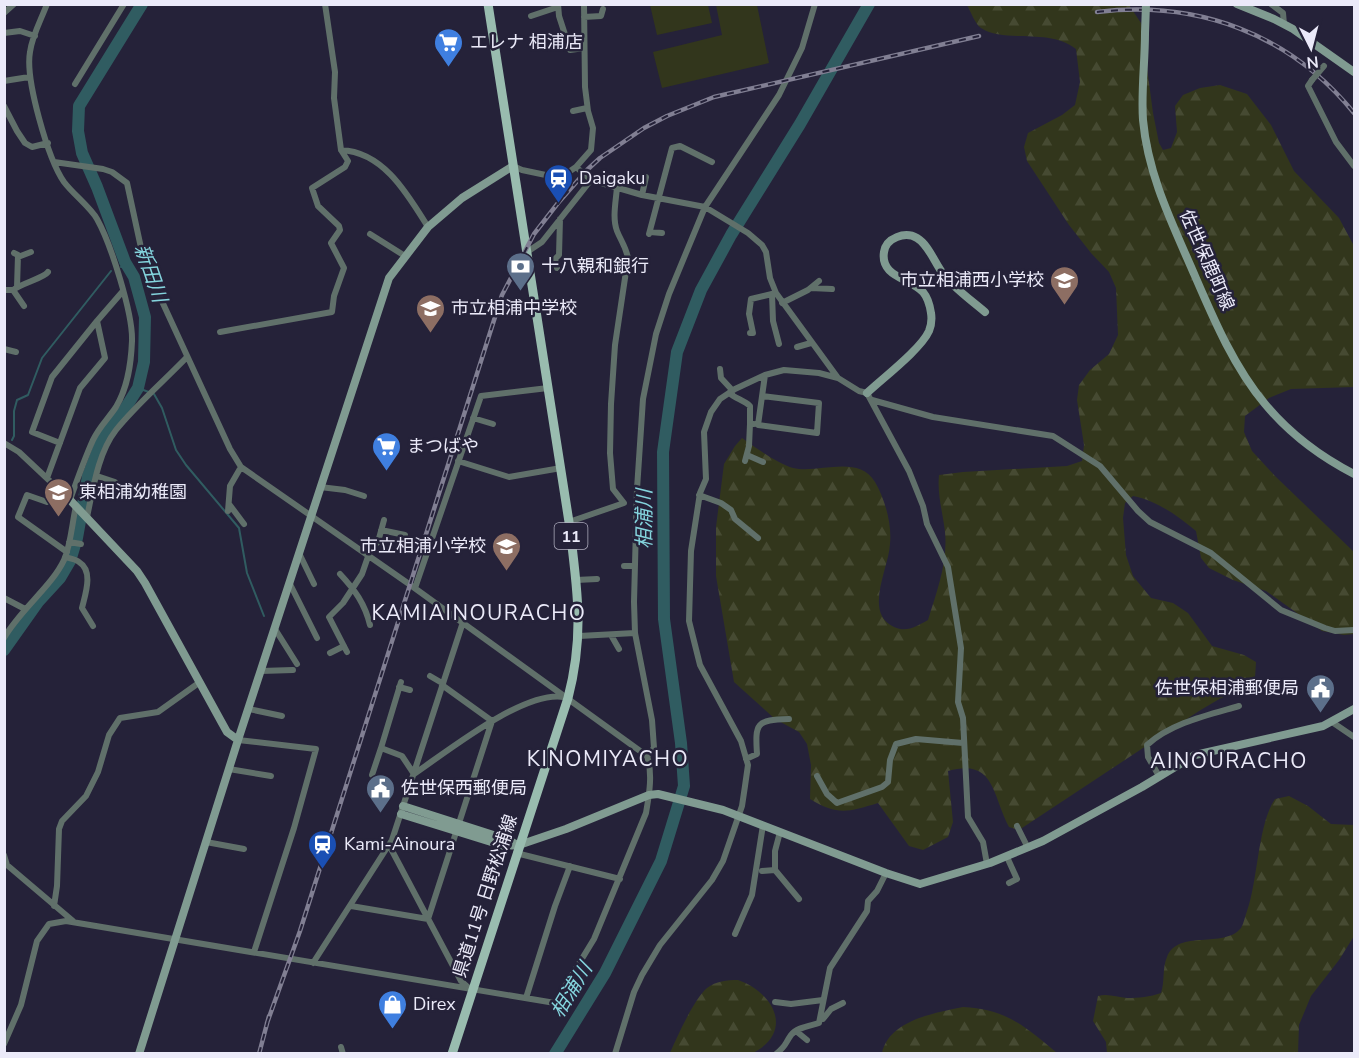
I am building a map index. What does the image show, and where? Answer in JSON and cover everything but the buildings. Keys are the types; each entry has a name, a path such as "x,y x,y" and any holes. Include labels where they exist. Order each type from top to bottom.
{"main road":[{"name":"県道11号 日野松浦線","path":"452,1053 568,698 579,636 576,580 569,522 488,4"}],"street":[{"path":"4,13 14,4"},
{"path":"4,638 14,621 54,576 66,555 79,509 92,441 102,423 115,408 129,376 132,339 131,322 110,249 97,218 63,181 54,162 32,93 29,77 30,51 47,4"},
{"path":"75,84 124,4"},
{"path":"220,332 332,312 334,296 345,268 331,243 340,230 339,226 318,206 312,188 345,166 348,161 341,150 334,98 335,72 325,4"},
{"path":"139,1053 238,740 389,278 428,227 462,198 513,166 522,171 560,178 576,167 591,150 593,128 587,108 584,4"},
{"path":"647,756 654,748 652,720 635,633 636,513 643,399 656,334 678,271 707,208 779,95 802,48 815,4"},
{"name":"佐世保鹿町線","path":"1146,4 1143,120 1155,182 1209,308 1237,364 1264,404 1290,430 1320,454 1354,474"},
{"path":"1237,4 1284,24 1354,72"},
{"path":"1271,4 1283,13 1284,24"},
{"path":"531,16 558,6 570,50 584,48"},
{"path":"584,17 601,16 603,9"},
{"path":"4,33 20,32 35,36"},
{"path":"1331,55 1308,86 1336,142 1354,166"},
{"path":"4,81 29,77"},
{"path":"4,106 25,143 32,147 48,143"},
{"path":"573,111 587,108"},
{"path":"662,233 650,233 672,148 680,146 712,162"},
{"path":"341,150 370,156 401,184 428,227"},
{"path":"4,1044 21,1005 37,941 49,924 66,921 472,991 555,1003 594,939 653,794 647,756 463,622 242,467 230,449 143,256 127,183 103,168 54,162"},
{"path":"576,167 591,180 642,195 707,208 748,233 762,245 766,252 774,294 773,321 779,344"},
{"path":"642,195 646,177"},
{"path":"527,252 542,242 591,180"},
{"path":"617,187 616,229 626,248 628,258 615,345 610,453 613,489 636,513"},
{"path":"557,267 555,259 559,255 560,218"},
{"path":"370,234 405,256"},
{"path":"869,397 920,343 929,331 932,318 929,302 923,292 891,273 885,263 884,251 894,238 902,235 915,237 921,241 948,280 985,312"},
{"path":"24,306 15,288 16,255 31,252"},
{"path":"4,290 49,275"},
{"path":"782,303 811,288 819,281"},
{"path":"811,288 832,289"},
{"path":"60,443 32,432 52,376 123,291"},
{"path":"774,294 838,378"},
{"path":"750,333 753,333 749,314 751,299 774,294"},
{"path":"47,478 80,388 105,358 97,321"},
{"path":"797,347 811,343"},
{"path":"4,350 16,352"},
{"path":"79,509 91,492 107,446 116,430 188,357"},
{"path":"720,369 719,380 736,400 746,401 750,406 754,424"},
{"path":"615,1053 634,992 642,975 660,945 712,880 723,861 745,786 748,765 741,741 700,665 689,621 690,551 699,495 706,479 704,432 711,412 720,399 731,392 765,375 784,370 799,370 838,378 869,397 933,417 1053,436 1100,466 1150,522 1211,554 1281,610 1335,631 1354,630"},
{"path":"763,462 746,458 765,375"},
{"path":"415,588 481,396 548,388"},
{"path":"754,424 817,433 819,403 762,396"},
{"path":"869,397 909,471 923,506 927,524 948,567 961,648 958,702 963,718 968,817 983,842 987,864"},
{"path":"473,418 493,424"},
{"path":"4,443 19,452 59,489 141,577 227,732 238,740 316,749 294,828 254,952"},
{"path":"458,461 509,477 561,468"},
{"path":"242,467 230,486 228,507 242,521 249,517"},
{"path":"96,476 115,482"},
{"path":"321,487 345,490 364,496"},
{"path":"59,489 47,502 27,495 18,517 66,555 79,561 85,568 87,578 82,608 93,626"},
{"path":"699,495 721,503 731,510 735,519 758,538"},
{"path":"569,522 624,503"},
{"path":"330,653 345,649 329,617 343,603 362,574 371,548 378,542 384,520"},
{"path":"381,530 405,535"},
{"path":"69,542 81,544"},
{"path":"299,554 314,584"},
{"path":"624,566 635,566"},
{"path":"340,574 353,588 366,608 368,624"},
{"path":"576,580 597,579"},
{"path":"290,584 317,638"},
{"path":"4,598 25,609"},
{"path":"313,963 389,845 463,622"},
{"path":"261,671 295,667 275,629"},
{"path":"579,636 635,633"},
{"path":"611,635 619,649"},
{"path":"430,676 492,721"},
{"path":"54,906 59,829 62,821 86,796 98,772 109,735 115,724 120,718 126,716 158,712 200,682"},
{"path":"372,775 400,685 410,690"},
{"path":"414,774 514,708 556,696 568,698"},
{"path":"1159,776 1146,752 1147,745 1155,738 1198,718 1239,706"},
{"path":"249,708 282,716"},
{"path":"517,849 653,794 738,815 920,885 987,864 1028,848 1195,755 1314,728 1332,722 1354,709"},
{"path":"746,759 757,754 756,730 758,726 772,719 789,719"},
{"path":"428,919 492,721"},
{"path":"1332,722 1354,737"},
{"path":"817,776 827,794 837,803 882,787 888,782 890,760 896,744 916,739 963,743"},
{"path":"381,748 402,756 414,774"},
{"path":"229,769 271,776"},
{"path":"402,810 504,846 620,879"},
{"path":"735,934 752,895 763,825"},
{"path":"1017,826 1028,848"},
{"path":"780,832 775,870 799,899"},
{"path":"206,842 244,849"},
{"path":"389,845 461,981 472,991"},
{"path":"4,855 6,865 76,924"},
{"path":"1007,857 1017,879 1009,883"},
{"path":"526,998 570,866"},
{"path":"762,871 775,870"},
{"path":"776,1053 786,1046 791,1035 796,1031 819,1023 830,968 867,911 868,901 877,891 886,873"},
{"path":"351,906 428,919"},
{"path":"776,1002 791,1004 823,1000"},
{"path":"820,1018 823,1019 831,1009 843,1003"},
{"path":"796,1031 807,1040"}],"green space":[{"path":"650,5 708,5 712,23 657,35"},
{"path":"716,5 757,5 769,63 662,88 653,52 722,35"},
{"path":"967,5 1129,5 1141,23 1153,113 1159,143 1163,150 1171,148 1177,132 1175,106 1183,95 1200,88 1220,85 1247,94 1271,125 1294,171 1339,218 1354,246 1354,387 1291,389 1269,398 1245,416 1244,432 1252,451 1354,552 1354,634 1344,635 1322,631 1266,591 1233,580 1209,568 1201,558 1196,531 1166,509 1133,496 1125,503 1123,518 1126,555 1133,576 1151,598 1173,603 1188,613 1212,646 1244,655 1256,662 1255,678 1248,690 1221,698 1199,711 1019,830 1009,827 990,782 983,775 975,770 963,768 948,771 953,822 948,837 923,850 909,846 878,803 843,811 828,808 810,799 811,765 807,744 799,732 775,719 734,682 716,576 716,527 724,464 742,438 774,459 793,468 848,467 859,469 875,482 882,496 890,528 889,554 880,589 880,612 885,620 894,627 908,629 928,620 943,565 946,543 939,497 939,475 1067,466 1082,461 1084,445 1077,400 1079,385 1090,370 1109,354 1118,335 1116,288 1109,272 1069,225 1027,161 1024,147 1028,133 1062,115 1075,105 1080,82 1076,49 1065,42 1053,39 991,33 979,26"},
{"path":"1289,796 1308,806 1331,824 1354,825 1354,936 1311,996 1299,1025 1298,1053 1107,1053 1106,1042 1093,1021 1098,996 1136,998 1161,993 1165,961 1173,949 1191,941 1224,937 1241,928 1251,898 1269,809 1275,799"},
{"path":"738,980 761,993 774,1013 776,1023 773,1034 766,1044 748,1054 670,1053 686,1019 702,993 718,982"},
{"path":"963,1007 992,1011 1004,1016 1025,1028 1057,1053 882,1053 886,1042 903,1026 927,1015"}],"waterway":[{"name":"新田川","path":"4,650 38,602 60,578 70,561 77,538 88,476 105,432 123,412 138,388 144,362 145,317 134,277 125,262 82,153 78,131 79,106 142,4"},
{"name":"相浦川","path":"555,1054 605,973 661,861 684,786 681,743 664,619 663,452 677,352 701,290 731,235 800,124 869,4"},
{"name":"新田川","path":"121,267 127,265"},
{"path":"12,440 17,400 28,395 42,358 111,271"},
{"path":"138,388 154,394 162,408 176,450 239,528 247,573 264,616"}],"railway":[{"path":"1097,12 1134,10 1171,12 1206,18 1239,28 1271,43 1301,62 1329,85 1354,113"},
{"path":"267,1023 300,931 502,295 534,234 558,203 600,158 644,128 667,116 714,97 979,36"},
{"path":"259,1054 269,1016"}],"place":[{"name":"エレナ 相浦店","path":"449,68"},
{"name":"Daigaku","path":"558,204"},
{"name":"十八親和銀行","path":"520,292"},
{"name":"市立相浦西小学校","path":"1065,306"},
{"name":"市立相浦中学校","path":"430,334"},
{"name":"まつばや","path":"386,472"},
{"name":"東相浦幼稚園","path":"58,518"},
{"name":"市立相浦小学校","path":"507,572"},
{"name":"佐世保相浦郵便局","path":"1320,714"},
{"name":"佐世保西郵便局","path":"380,814"},
{"name":"Kami-Ainoura","path":"323,870"},
{"name":"Direx","path":"392,1030"}],"district":[{"name":"KAMIAINOURACHO","path":"479,613"},
{"name":"KINOMIYACHO","path":"608,759"},
{"name":"AINOURACHO","path":"1229,761"}]}
